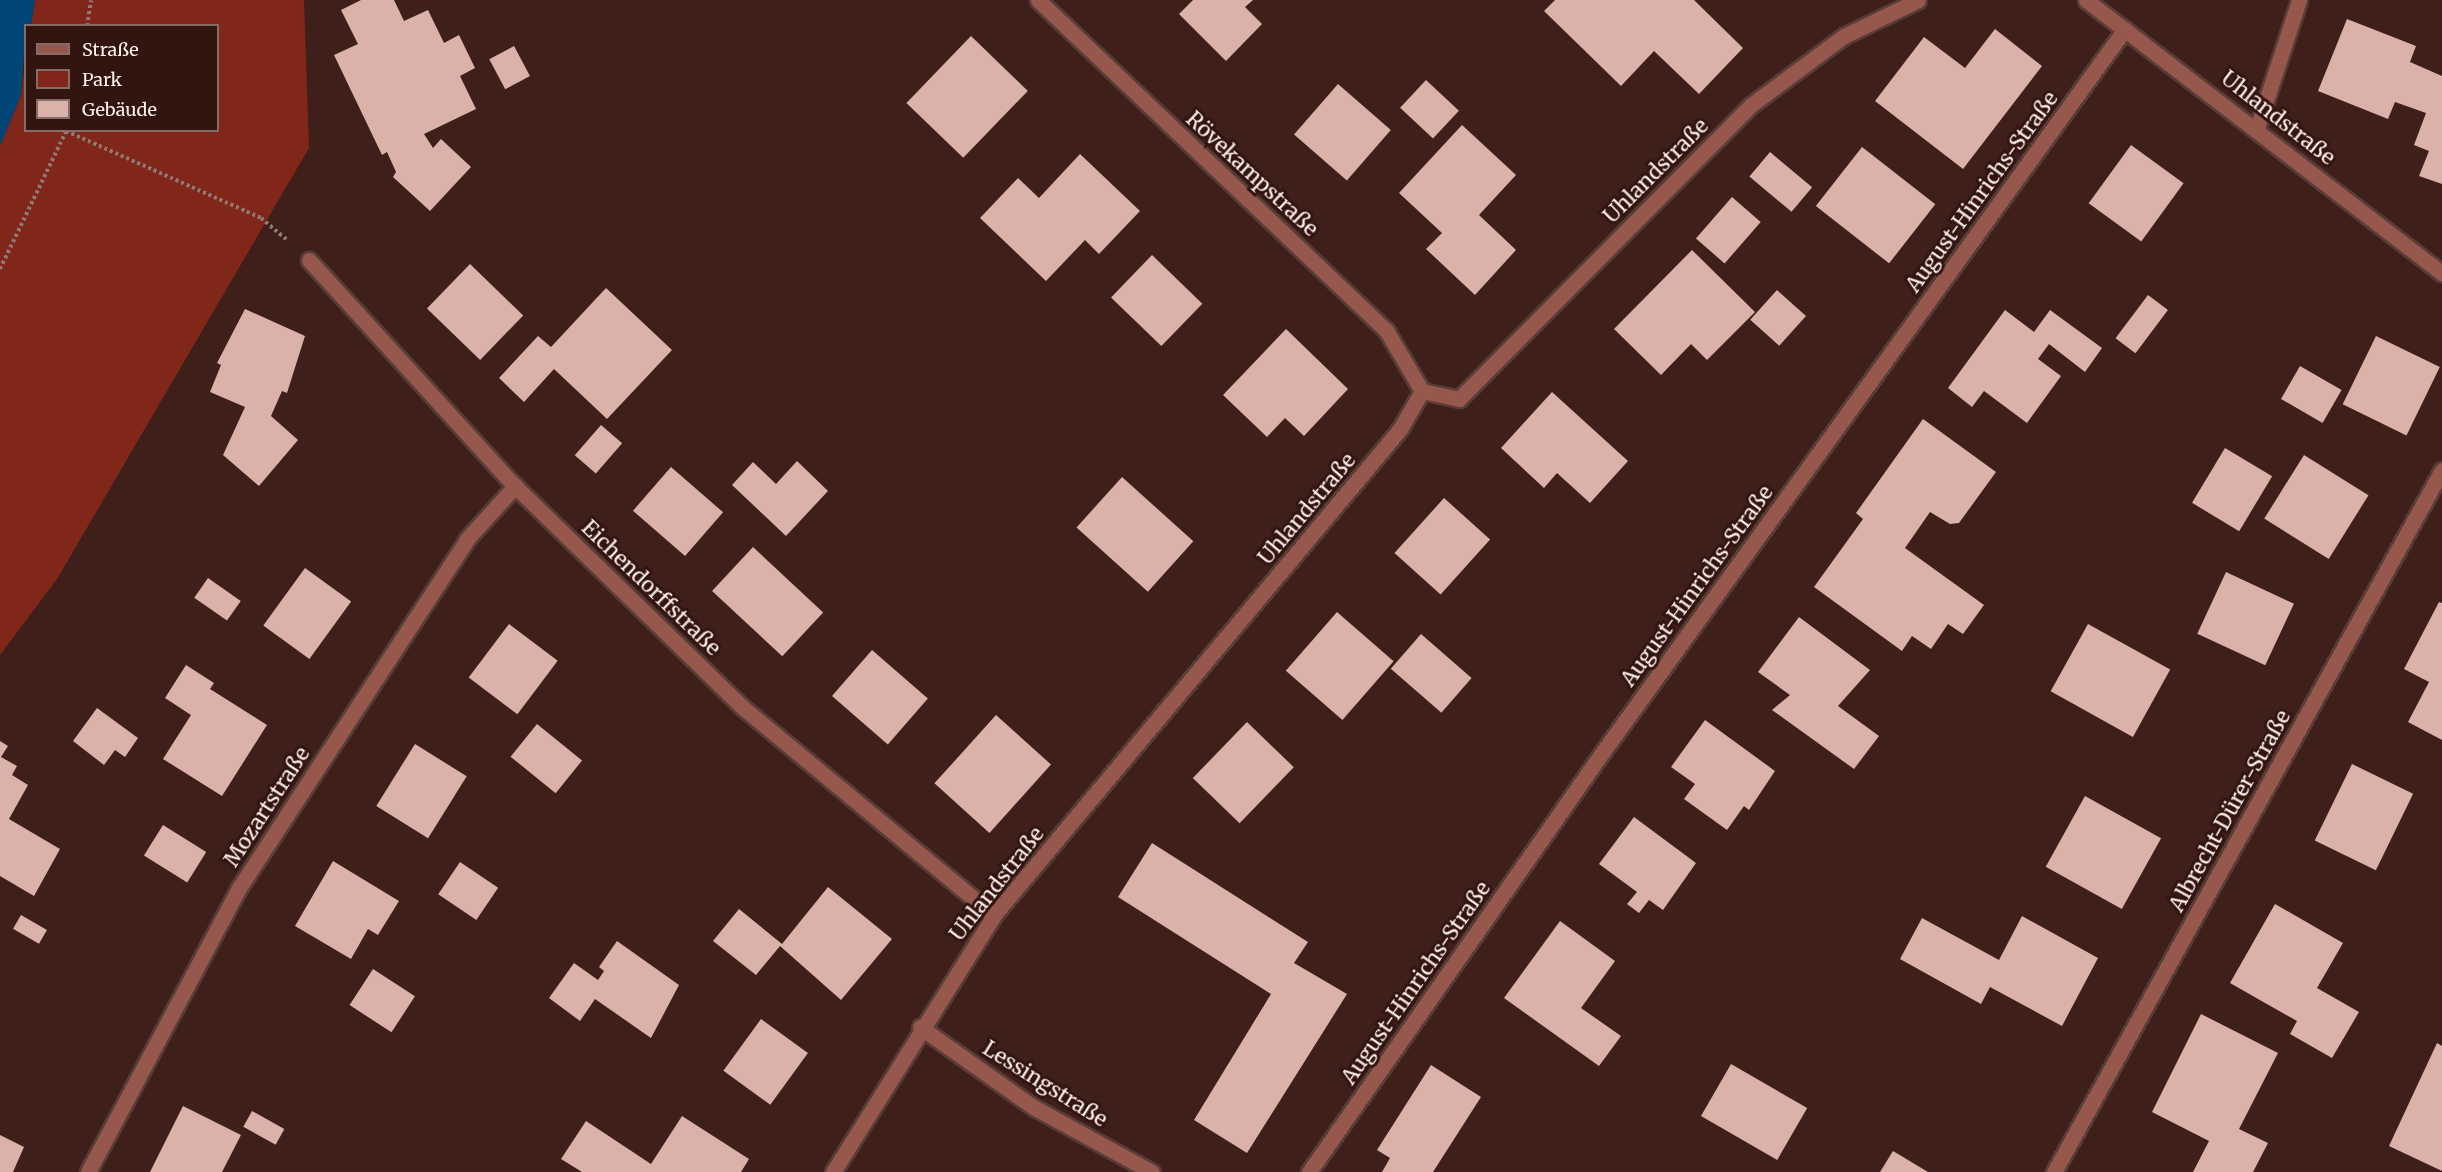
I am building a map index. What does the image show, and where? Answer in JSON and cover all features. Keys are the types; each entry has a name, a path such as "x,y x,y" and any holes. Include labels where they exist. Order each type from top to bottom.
{"street":[{"name":"Rövekampstraße","path":"1038,0 1386,330 1422,390"},
{"name":"Uhlandstraße","path":"833,1172 920,1027 994,915 1401,429 1422,390 1459,399 1751,105 1844,36 1918,0"},
{"name":"Uhlandstraße","path":"2086,0 2257,128 2442,273"},
{"path":"2257,128 2299,0"},
{"name":"August-Hinrichs-Straße","path":"1309,1172 1602,753 2125,29"},
{"name":"Eichendorffstraße","path":"309,260 515,486 741,706 994,915"},
{"name":"Albrecht-Dürer-Straße","path":"2054,1172 2442,470"},
{"name":"Mozartstraße","path":"88,1172 239,888 467,538 515,486"},
{"name":"Lessingstraße","path":"920,1027 1035,1108 1152,1172"}],"path":[{"path":"87,24 91,0"},
{"path":"0,269 65,132"},
{"path":"70,132 261,218 309,260"}],"green space":[{"path":"35,0 304,0 309,148 57,579 0,655 0,146 21,95 24,71 24,132 219,132 219,24 31,24"}],"water":[{"path":"0,0 35,0 31,24 24,24 21,95 0,146"}],"building":[{"path":"361,0 394,0 404,21 428,10 444,43 459,35 475,68 460,76 476,109 424,134 433,148 441,139 471,167 430,211 393,177 396,172 387,152 382,155 334,55 358,44 341,10"},
{"path":"1193,0 1253,0 1245,7 1262,24 1226,61 1179,14"},
{"path":"1555,0 1694,0 1743,48 1699,94 1654,51 1621,86 1544,11"},
{"path":"2347,19 2416,46 2410,62 2442,76 2442,184 2419,176 2429,151 2414,145 2426,113 2395,102 2388,119 2318,91"},
{"path":"1995,29 2042,66 1963,169 1875,101 1924,37 1965,68"},
{"path":"971,36 1028,91 963,158 906,103"},
{"path":"514,46 530,76 505,89 489,59"},
{"path":"1426,80 1459,111 1433,138 1400,108"},
{"path":"1338,84 1391,130 1347,180 1294,135"},
{"path":"1462,125 1516,175 1479,215 1516,250 1475,295 1426,249 1442,233 1399,193"},
{"path":"2131,145 2184,183 2141,241 2089,203"},
{"path":"1862,147 1935,204 1889,263 1816,206"},
{"path":"1770,152 1812,187 1792,212 1749,177"},
{"path":"1080,154 1140,211 1099,254 1085,240 1046,281 980,218 1018,178 1039,198"},
{"path":"1732,197 1761,222 1725,263 1696,239"},
{"path":"1692,250 1755,312 1707,360 1691,344 1661,375 1614,329"},
{"path":"1152,255 1202,304 1161,346 1111,297"},
{"path":"470,264 523,315 480,360 427,309"},
{"path":"606,288 672,350 607,419 554,369 524,402 499,378 538,336 551,347"},
{"path":"1777,290 1806,316 1779,346 1750,320"},
{"path":"2148,295 2168,310 2135,353 2116,338"},
{"path":"245,309 305,336 287,393 282,391 271,416 298,440 259,486 223,455 245,407 210,392 221,365 217,363"},
{"path":"2005,310 2034,332 2050,310 2102,348 2085,372 2049,344 2038,359 2061,376 2027,423 1984,391 1972,407 1948,388"},
{"path":"1286,329 1348,389 1304,436 1285,418 1267,437 1223,395"},
{"path":"2376,336 2440,367 2406,435 2343,404"},
{"path":"2300,366 2342,390 2323,423 2281,399"},
{"path":"1552,392 1628,461 1590,503 1557,473 1544,488 1501,448"},
{"path":"1923,419 1996,472 1959,523 1950,524 1930,512 1905,548 1984,605 1963,634 1948,624 1931,649 1912,636 1902,651 1814,587 1863,519 1856,513"},
{"path":"601,425 622,443 596,474 575,455"},
{"path":"2225,448 2272,476 2239,531 2192,503"},
{"path":"2304,455 2368,495 2329,559 2264,519"},
{"path":"797,461 828,491 786,536 732,485 753,462 776,484"},
{"path":"671,467 723,512 685,556 633,511"},
{"path":"1122,477 1193,541 1148,592 1076,528"},
{"path":"1444,498 1490,539 1441,594 1394,553"},
{"path":"753,547 823,612 782,656 712,591"},
{"path":"305,568 351,602 309,659 263,625"},
{"path":"2226,572 2294,604 2265,665 2197,634"},
{"path":"208,578 241,601 227,621 194,598"},
{"path":"2439,602 2442,603 2442,740 2408,722 2429,682 2404,669"},
{"path":"1337,612 1394,661 1342,720 1286,671"},
{"path":"1799,617 1870,670 1838,706 1879,736 1854,769 1772,710 1790,695 1758,672"},
{"path":"509,624 558,661 517,714 469,678"},
{"path":"2088,624 2170,670 2133,737 2051,691"},
{"path":"1421,634 1472,678 1441,713 1391,669"},
{"path":"872,650 928,699 888,745 832,696"},
{"path":"186,665 214,683 210,689 267,725 222,796 163,759 191,715 165,698"},
{"path":"97,708 138,738 125,757 115,750 104,765 73,741"},
{"path":"996,715 1051,765 989,833 934,783"},
{"path":"1705,720 1775,771 1749,810 1744,806 1727,830 1684,799 1695,784 1671,767"},
{"path":"1247,722 1294,767 1240,823 1193,778"},
{"path":"537,724 582,761 556,793 511,757"},
{"path":"0,741 8,746 1,757 17,766 12,775 28,785 9,819 60,849 34,896 0,876"},
{"path":"415,744 467,776 428,838 376,806"},
{"path":"2352,764 2413,794 2376,870 2315,840"},
{"path":"2085,796 2161,838 2122,909 2046,867"},
{"path":"1634,817 1696,863 1663,910 1649,900 1639,913 1627,904 1637,892 1599,864"},
{"path":"163,825 206,852 187,883 144,856"},
{"path":"1152,843 1308,942 1294,963 1347,994 1247,1153 1194,1120 1271,994 1118,897"},
{"path":"333,861 399,901 378,935 368,929 351,959 295,926"},
{"path":"460,862 498,888 476,920 438,894"},
{"path":"828,887 892,939 841,1000 780,946 756,975 713,941 739,909 782,944"},
{"path":"2275,904 2343,943 2317,988 2359,1012 2332,1058 2290,1034 2297,1021 2230,983"},
{"path":"21,915 47,930 39,944 13,929"},
{"path":"2022,916 2098,958 2062,1026 1990,987 1981,1004 1900,959 1922,918 1999,960"},
{"path":"1560,921 1615,961 1581,1008 1621,1036 1599,1066 1504,998"},
{"path":"617,941 679,985 651,1038 595,999 580,1021 549,998 574,963 598,980 604,971 599,967"},
{"path":"373,969 415,996 392,1032 350,1005"},
{"path":"2201,1014 2278,1053 2239,1129 2268,1143 2253,1172 2193,1172 2209,1141 2152,1112"},
{"path":"761,1019 808,1053 770,1105 723,1071"},
{"path":"2437,1043 2442,1046 2442,1171 2389,1146"},
{"path":"1731,1064 1807,1108 1777,1160 1701,1116"},
{"path":"1431,1065 1481,1097 1433,1172 1382,1172 1390,1158 1377,1150"},
{"path":"183,1106 241,1135 222,1172 150,1172"},
{"path":"252,1111 284,1129 276,1145 243,1127"},
{"path":"682,1116 749,1159 741,1172 582,1172 561,1159 586,1121 651,1164"},
{"path":"0,1135 24,1147 13,1172 0,1172"},
{"path":"1893,1151 1928,1172 1880,1172"}]}
